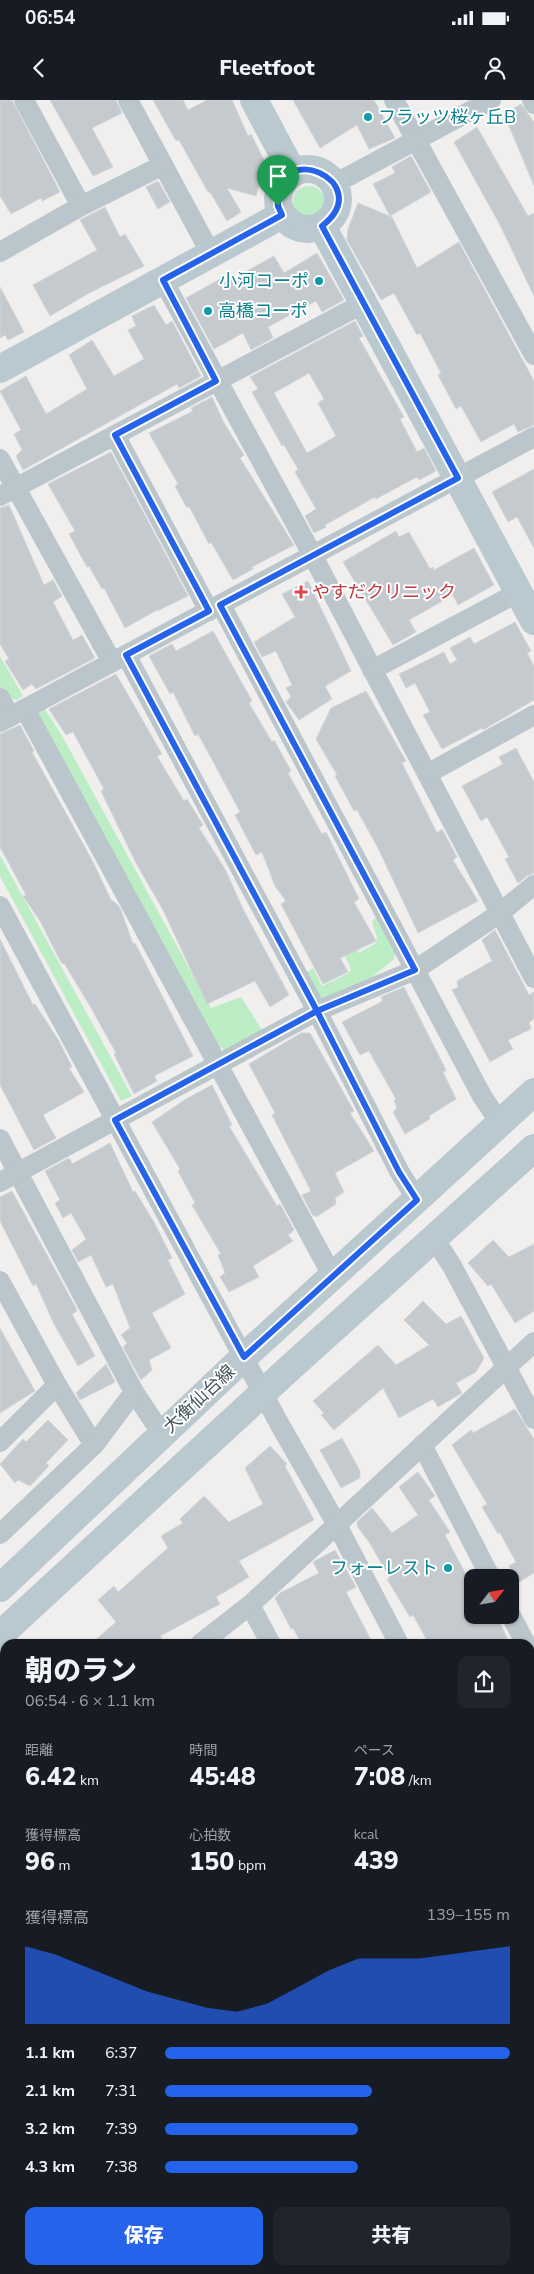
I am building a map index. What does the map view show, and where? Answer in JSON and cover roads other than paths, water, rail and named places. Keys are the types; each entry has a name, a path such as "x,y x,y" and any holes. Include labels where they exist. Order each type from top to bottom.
{"main road":[{"path":"254,100 293,173"},
{"path":"311,169 328,177 334,184 338,203 335,212 322,226 313,229 296,227 282,215 278,197 280,187 293,173 311,169"},
{"path":"0,369 282,215"},
{"path":"322,226 534,620"},
{"name":"大衡仙台線","path":"0,1588 244,1357 534,1092"},
{"path":"0,1635 263,1393 534,1148"}],"street":[{"path":"24,100 81,206"},
{"path":"128,100 211,254"},
{"path":"394,100 534,354"},
{"path":"334,184 491,100"},
{"path":"532,100 534,104"},
{"path":"0,251 81,206 163,165"},
{"path":"163,280 216,381 313,556 534,978"},
{"path":"8,492 364,303"},
{"path":"115,435 215,608 415,970 482,1096 500,1123"},
{"path":"12,716 534,437"},
{"path":"0,459 8,492 119,659 317,1011 399,1172 417,1200"},
{"path":"372,670 519,592"},
{"path":"0,698 218,1065 333,1276"},
{"path":"427,774 534,715"},
{"path":"0,1182 317,1011 415,970 500,913 534,885"},
{"path":"0,906 263,1393 336,1523 396,1639"},
{"path":"0,1139 134,1392 162,1434"},
{"path":"434,1238 452,1266 534,1419"},
{"path":"0,1281 57,1385 94,1445"},
{"path":"206,1639 250,1605 336,1523 507,1369 534,1342"},
{"path":"0,1442 57,1385"},
{"path":"3,1525 94,1445 134,1392"},
{"path":"422,1445 486,1569"},
{"path":"250,1605 268,1639"},
{"path":"515,1624 523,1639"}],"place":[{"name":"フラッツ桜ヶ丘B","path":"368,117"},
{"name":"小河コーポ","path":"319,281"},
{"name":"高橋コーポ","path":"208,311"},
{"name":"やすだクリニック","path":"301,592"},
{"name":"フォーレスト","path":"448,1568"}]}
